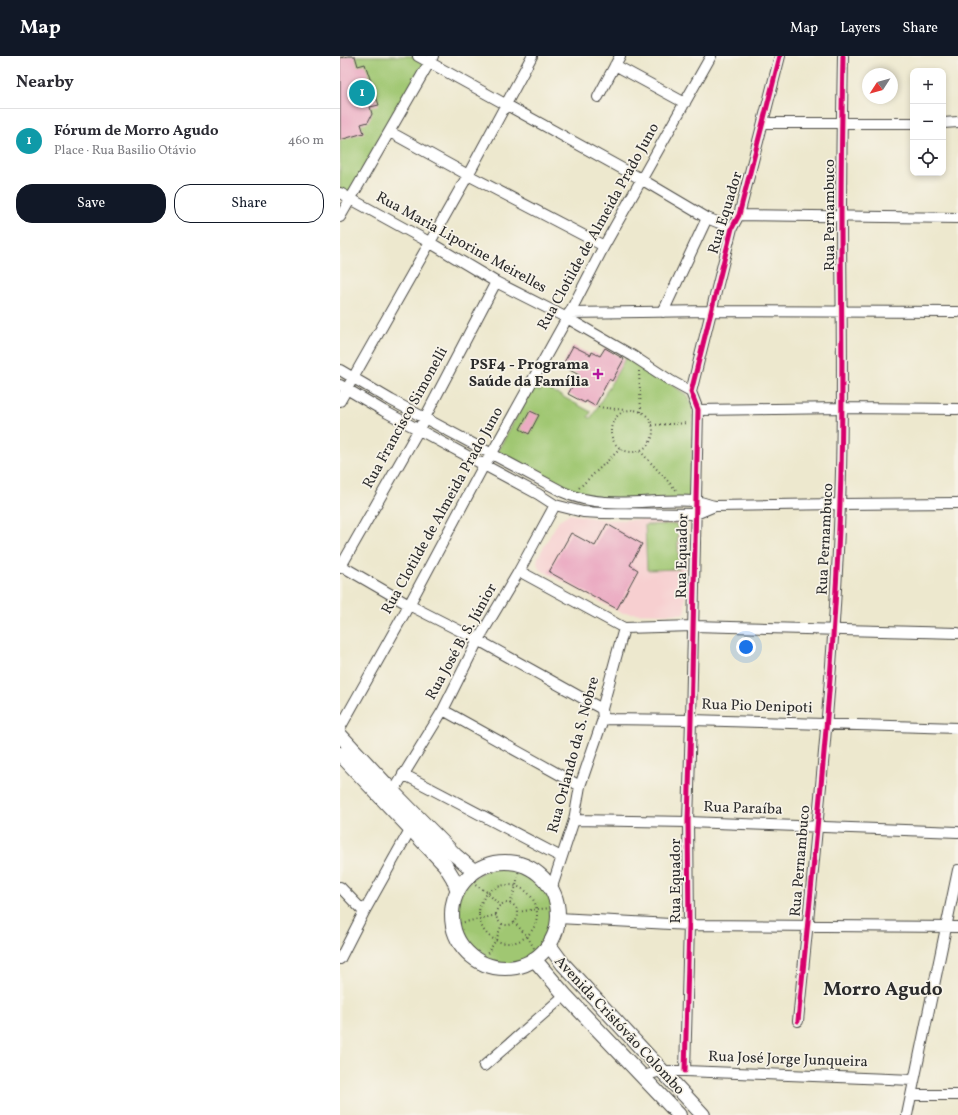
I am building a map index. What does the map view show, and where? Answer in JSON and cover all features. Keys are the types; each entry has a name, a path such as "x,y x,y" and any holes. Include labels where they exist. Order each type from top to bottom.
{"main road":[{"path":"340,735 455,855 472,876"},
{"path":"340,754 445,865 458,891"},
{"path":"503,862 518,864 531,869 542,878 551,890 556,903 555,932 549,945 539,956 535,956 527,963 514,968 499,968 485,964 473,957 462,947 452,920 453,906 458,891 465,880 489,865 503,862"},
{"name":"Avenida Cristóvão Colombo","path":"549,945 562,964 703,1115"},
{"name":"Avenida Cristóvão Colombo","path":"535,956 565,995 679,1115"}],"street":[{"path":"418,56 431,59 506,104 708,218 732,228"},
{"path":"340,402 343,387 354,377 468,175 532,56"},
{"path":"598,97 620,56"},
{"name":"Rua Clotilde de Almeida Prado Juno","path":"340,728 568,315 604,246 711,56"},
{"name":"Rua Equador","path":"685,1071 689,925 688,822 698,410 691,392 732,228 739,216 780,56"},
{"name":"Rua Pernambuco","path":"798,1021 834,629 840,504 843,408 841,217 843,56"},
{"path":"340,217 431,59"},
{"path":"615,65 685,103"},
{"path":"946,122 958,122"},
{"path":"764,123 910,123"},
{"path":"390,132 468,175 604,246"},
{"name":"Rua Maria Liporine Meirelles","path":"340,193 429,242 496,282 568,315 671,381 691,392"},
{"path":"739,216 958,218"},
{"path":"663,312 708,218"},
{"name":"Rua Francisco Simonelli","path":"340,566 419,429 496,282"},
{"path":"568,315 711,311 958,312"},
{"path":"340,370 491,455 574,498 604,502 696,501 715,506 958,503"},
{"path":"343,387 555,505 583,512 696,514 715,506"},
{"path":"384,411 391,400"},
{"path":"698,410 843,408 958,409"},
{"name":"Rua José B. S. Júnior","path":"393,792 443,710 478,640 519,571 555,505"},
{"name":"Rua Pio Denipoti","path":"340,566 409,605 478,640 603,714 691,720 958,728"},
{"path":"519,571 624,628 693,626 958,633"},
{"name":"Rua Orlando da S. Nobre","path":"551,890 574,820 580,786 603,714 624,628"},
{"path":"443,710 580,786"},
{"path":"404,774 561,857"},
{"name":"Rua Paraíba","path":"574,820 688,822 958,832"},
{"path":"340,959 364,912 411,828"},
{"path":"907,1115 912,1095 913,1080 958,870"},
{"path":"340,887 364,912"},
{"path":"555,913 689,925 958,927"},
{"path":"484,1066 565,995"},
{"name":"Rua José Jorge Junqueira","path":"642,1076 662,1071 685,1071 913,1080"},
{"path":"912,1095 958,1095"}],"path":[{"path":"639,367 641,412"},
{"path":"598,406 627,411"},
{"path":"634,410 641,412 647,416 652,424 652,436 650,442 640,451 626,452 620,449 612,438 612,425 615,418 627,411 634,410"},
{"path":"652,424 693,422"},
{"path":"574,493 620,449"},
{"path":"640,451 679,493"},
{"path":"510,904 516,886 519,869"},
{"path":"472,876 500,906"},
{"path":"510,884 528,892 534,900 537,909 537,918 534,928 527,936 520,941 502,943 485,933 480,925 479,905 487,892 500,885 510,884"},
{"path":"503,904 510,904 516,908 518,912 517,918 514,922 509,925 502,924 497,916 500,906 503,904"},
{"path":"518,912 537,909 555,913"},
{"path":"456,924 479,918 497,916"},
{"path":"514,922 527,936 535,956"},
{"path":"484,960 496,940 502,924"}],"shaded area":[{"path":"569,514 606,520 684,519 687,523 685,612 682,614 621,613 539,569 537,563 538,557 559,520"}],"green space":[{"path":"340,56 415,56 427,62 351,198 340,191"},
{"path":"628,354 688,396 693,407 691,500 601,498 568,491 496,454 533,387 540,391 543,386 591,412 588,417 591,418"},
{"path":"677,524 679,569 647,570 645,525"},
{"path":"504,867 523,871 539,881 549,897 553,916 549,935 539,951 523,961 504,965 485,961 469,951 459,935 455,916 459,897 469,881 485,871"}],"building":[{"path":"355,56 358,66 365,64 379,105 370,107 372,114 368,122 361,124 364,133 340,140 340,58"},
{"name":"PSF4 - Programa Saúde da Família","path":"573,346 591,355 592,352 600,356 605,348 624,359 612,381 609,379 595,406 586,401 585,403 568,394 579,375 562,366"},
{"path":"530,411 539,415 529,434 520,429"},
{"path":"607,524 642,544 630,565 638,570 617,609 549,572 571,533 595,546"}],"cycle path":[{"path":"685,1071 689,925 688,822 698,410 691,392 732,228 739,215 780,56"},
{"path":"798,1021 829,698 837,568 842,431 841,196 843,56"}],"place":[{"name":"Fórum de Morro Agudo","path":"362,93"},
{"name":"PSF4 - Programa Saúde da Família","path":"598,374"}],"district":[{"name":"Morro Agudo","path":"883,990"}]}
